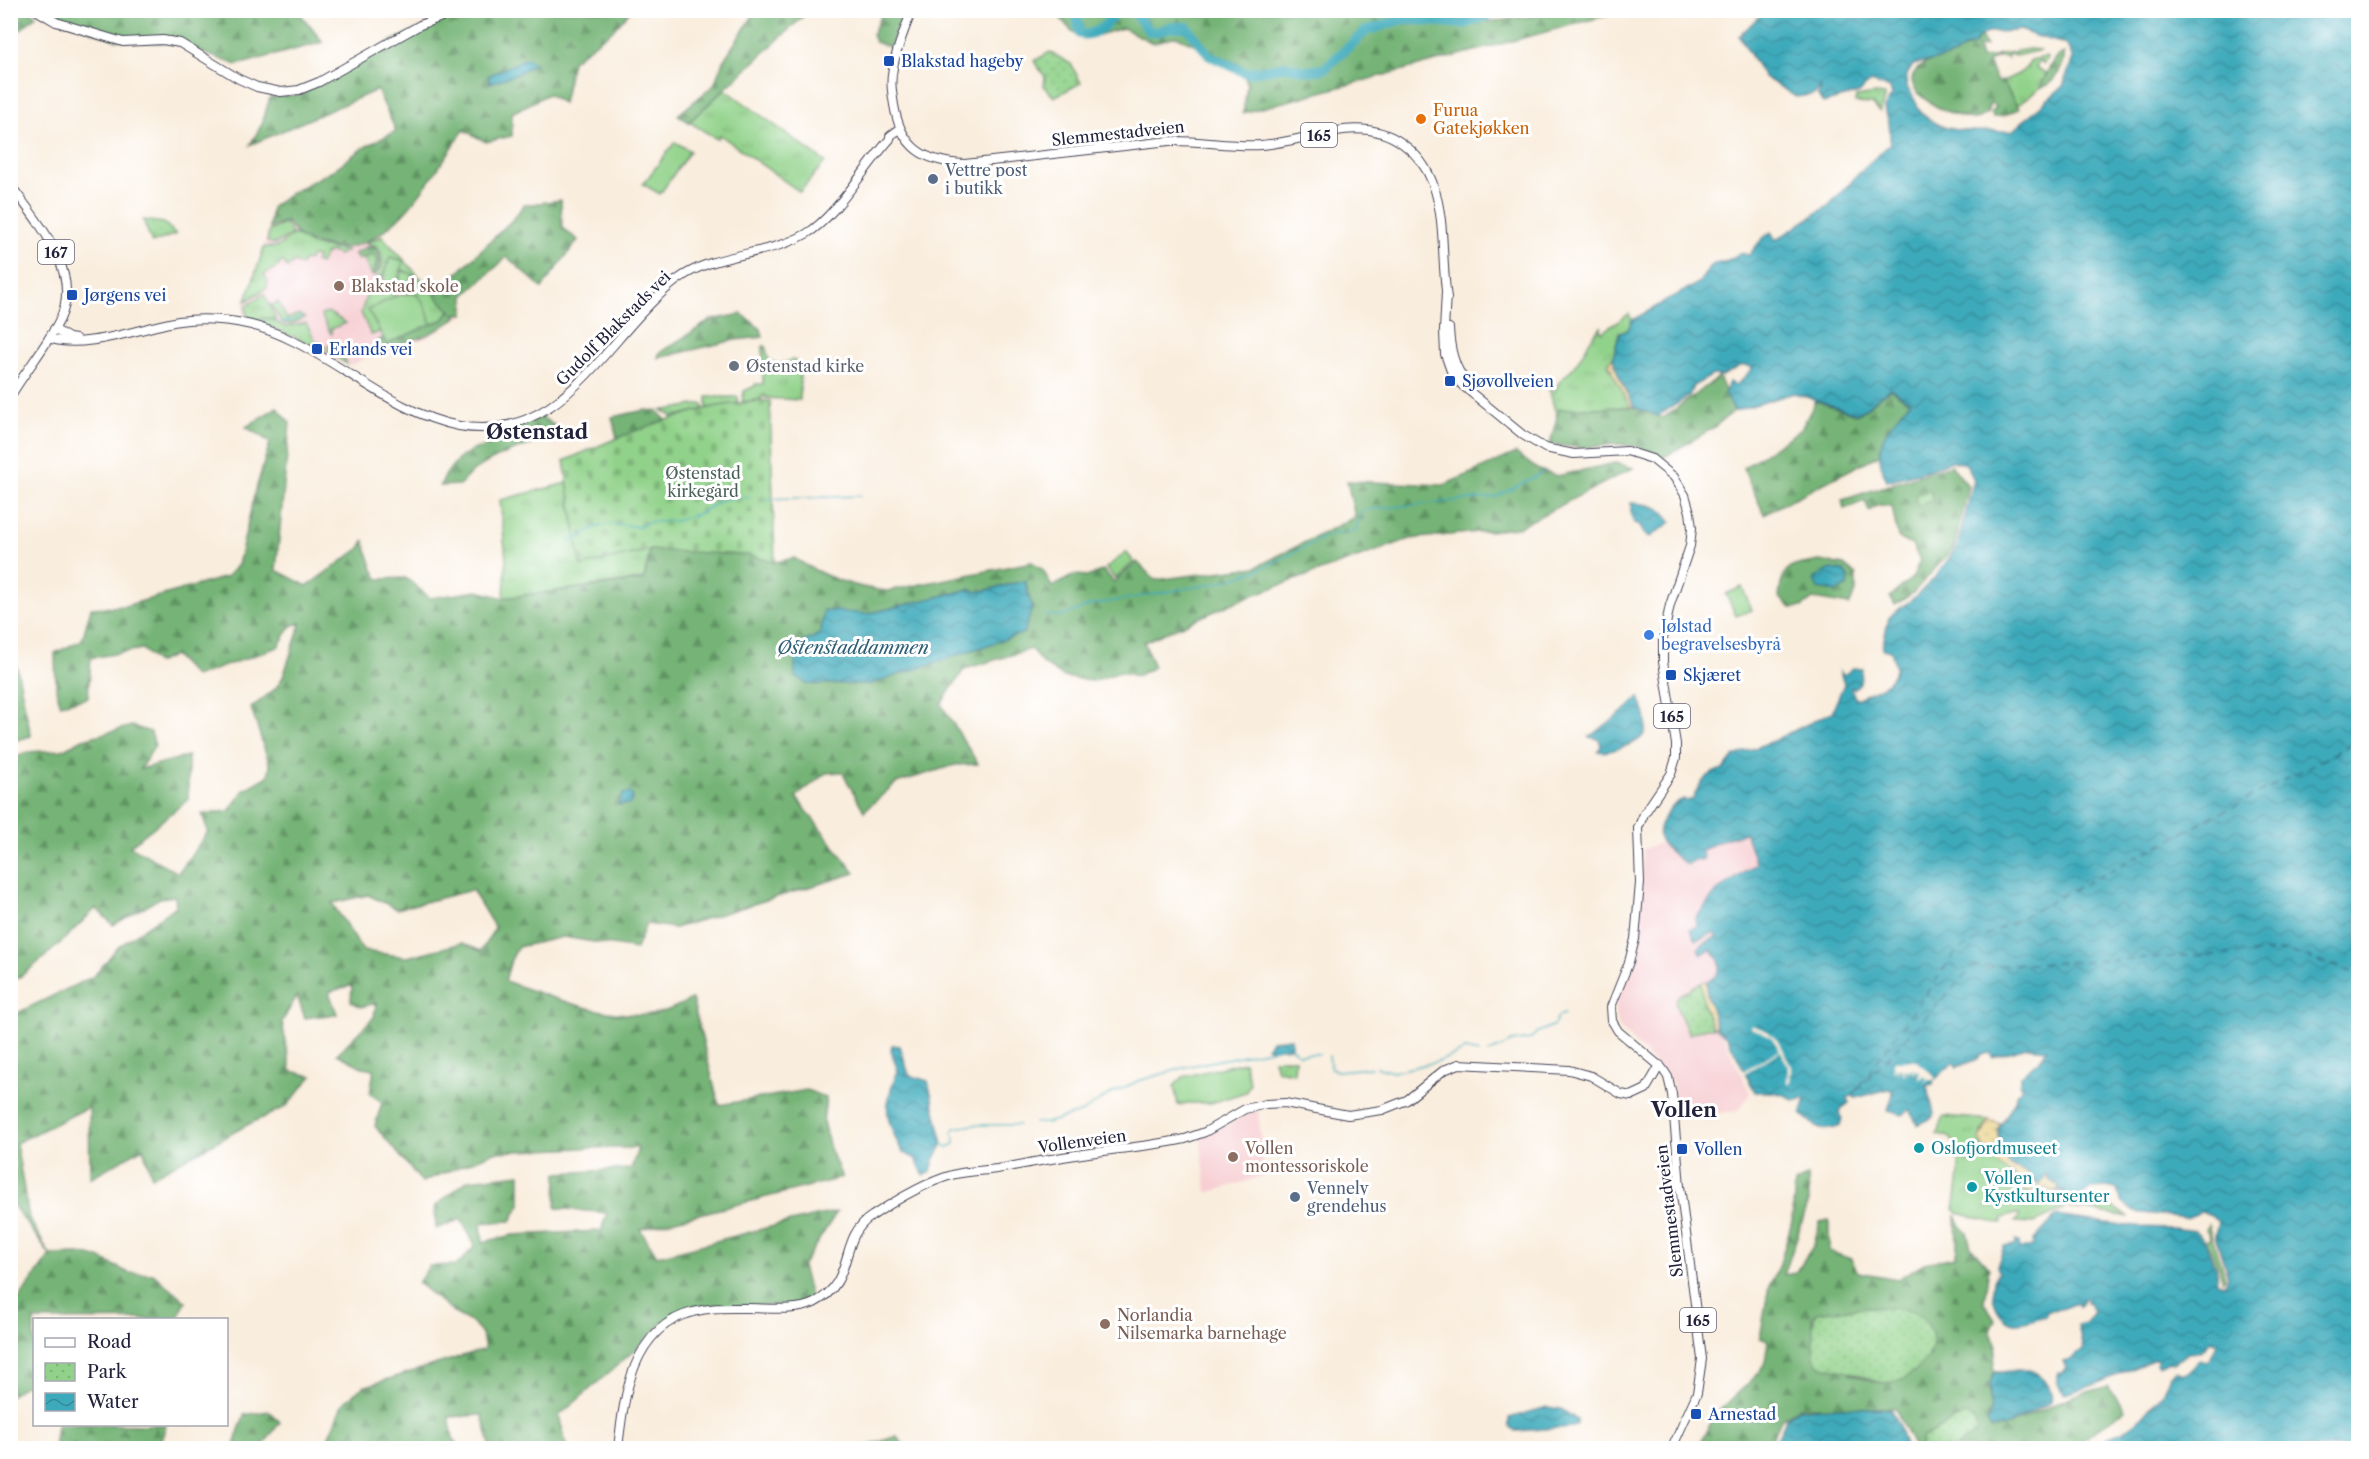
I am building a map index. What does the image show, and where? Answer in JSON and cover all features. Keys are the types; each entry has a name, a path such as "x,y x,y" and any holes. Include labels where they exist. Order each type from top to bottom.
{"main road":[{"path":"36,10 56,22 123,42 163,40 180,43 239,79 265,89 281,92 299,90 313,85 420,25 460,10"},
{"path":"901,132 891,82 897,54 912,10"},
{"name":"Slemmestadveien","path":"901,132 912,147 928,158 944,163 965,164 1169,141 1259,145 1352,129 1380,132 1397,140 1412,151 1430,176 1437,197 1442,226 1446,292 1444,342 1446,358 1456,379 1523,435 1545,448 1569,453 1627,451 1652,459 1674,477 1689,505 1692,518 1692,540 1668,611 1663,639 1663,662 1676,744 1676,758 1671,774 1644,814 1638,828 1640,883 1635,939 1629,962 1611,1007 1612,1021 1618,1031 1660,1065 1668,1077 1671,1088 1680,1186 1701,1352 1700,1380 1696,1393 1671,1449"},
{"name":"Gudolf Blakstads vei","path":"49,338 65,343 181,320 204,319 238,322 260,327 286,338 411,410 437,421 471,427 492,427 515,422 541,412 569,393 657,299 684,275 707,264 788,243 812,231 831,213 890,139 890,136 901,132"},
{"name":"167","path":"10,184 53,248 63,271 66,301 63,313 49,338 10,397"},
{"name":"Gudolf Blakstads vei","path":"54,329 69,338 86,340"},
{"name":"Vollenveien","path":"618,1449 631,1373 647,1344 662,1327 680,1316 705,1309 793,1308 813,1304 829,1293 840,1280 846,1265 851,1240 863,1222 923,1187 947,1177 1047,1159 1185,1139 1205,1132 1245,1109 1266,1104 1285,1103 1348,1115 1373,1113 1407,1100 1441,1072 1459,1064 1569,1070 1591,1076 1621,1094 1631,1096 1647,1088 1660,1065"}],"shaded area":[{"name":"Blakstad skole","path":"286,221 297,237 312,245 345,249 382,235 454,314 462,316 426,338 369,355 353,365 345,364 281,331 248,320 243,315 245,298 269,228"},
{"path":"1745,832 1756,864 1717,891 1714,933 1716,938 1699,949 1711,950 1715,954 1726,979 1703,994 1750,1093 1738,1111 1677,1116 1673,1083 1620,1028 1615,1014 1617,999 1638,945 1643,849 1661,843 1687,865 1697,858 1703,859 1700,851 1712,844"},
{"name":"Vollen montessoriskole","path":"1258,1109 1264,1176 1207,1193 1200,1138"}],"green space":[{"path":"468,10 630,11 614,29 572,61 563,103 548,94 512,113 512,136 486,142 464,130 414,201 382,232 364,242 341,248 308,242 299,236 286,221 269,228 272,207 291,193 333,170 363,148 396,131 377,90 250,145 262,124 270,97 300,95 393,40"},
{"path":"1485,10 1489,22 1566,11 1624,11 1243,113 1247,84 1241,65 1176,36 1153,43 1123,28 1092,37 1078,35 1056,11"},
{"path":"31,11 36,16 11,38 11,12"},
{"path":"35,11 298,11 323,42 237,65 178,44 117,40"},
{"path":"756,11 809,11 689,122 678,115 714,85 723,61"},
{"path":"883,11 903,11 890,47 875,42 872,35"},
{"path":"1981,37 1986,46 1978,47 1981,58 2000,56 1988,62 1997,82 2002,81 2019,109 2003,116 1993,117 1991,113 1995,107 1990,103 1987,114 1976,119 1964,117 1938,107 1916,91 1912,82 1915,72 1928,62 1974,45 1976,39"},
{"path":"2029,49 2042,50 2015,56 2010,54 2007,55 2008,58 1995,55"},
{"path":"1050,52 1071,64 1081,83 1054,97 1044,86 1045,77 1034,61"},
{"path":"2064,53 2058,74 2050,83 2040,88 2052,63"},
{"path":"2047,58 2044,64 2039,61 2036,67 2047,74 2040,88 2017,106 2002,81 2023,71 2031,60"},
{"path":"725,89 825,162 800,192 720,135 717,139 689,122"},
{"path":"1885,95 1880,112 1872,104 1855,103 1856,97"},
{"path":"675,142 690,151 660,194 643,184"},
{"path":"561,200 562,228 578,240 542,288 507,257 464,296 464,314 455,314 457,317 448,324 420,338 378,349 376,342 383,338 387,344 443,320 450,310 435,295 513,219 524,205"},
{"path":"143,220 164,223 176,234 152,243"},
{"path":"285,223 292,234 275,244 267,242 269,231"},
{"path":"294,234 312,245 347,251 338,255 332,252 325,254 320,264 315,262 317,257 312,256 308,261 304,260 301,266 295,262 287,268 284,262 281,262 278,267 264,274 268,281 267,288 246,301 264,247 277,247"},
{"path":"382,236 450,310 443,320 431,324 422,301 410,292 414,275 401,269 403,261 390,257 382,278 377,279 381,267 381,254 377,246 366,243"},
{"path":"368,246 376,248 380,259 374,276 372,275 377,262 376,257 370,255 358,260 354,254"},
{"path":"374,255 377,262 372,275 363,258"},
{"path":"390,257 404,261 396,285 383,281"},
{"path":"402,271 413,274 408,292 397,289"},
{"path":"375,285 386,287 396,296 368,310 380,332 371,335 361,313 368,291"},
{"path":"413,293 423,302 431,324 387,344 368,310 396,296"},
{"path":"264,294 276,319 247,318 246,306"},
{"path":"278,302 287,319 299,314 305,318 291,324 283,323 271,305"},
{"path":"328,312 346,323 331,329 332,334 321,315"},
{"path":"742,314 761,329 763,337 735,340 658,358 659,353 711,320"},
{"path":"1629,314 1632,320 1628,330 1619,332 1613,357 1608,364 1631,407 1560,409 1557,418 1549,389 1555,392 1558,384 1575,365 1602,326 1600,330 1602,332"},
{"path":"262,318 274,320 285,327 306,323 315,340 325,347 323,349 255,320"},
{"path":"332,343 337,353 343,355 347,364 327,352 328,345"},
{"path":"763,346 765,346 769,360 773,362 781,364 793,360 800,364 800,400 765,398 765,395 762,399 742,402 744,391 755,384 763,384"},
{"path":"1719,377 1734,411 1713,428 1663,458 1639,447 1619,444 1582,448 1550,444 1559,409 1633,407 1663,418"},
{"path":"1890,389 1909,402 1885,452 1764,514 1743,468 1801,429 1816,401 1858,415"},
{"path":"707,397 738,397 738,403 709,408"},
{"name":"Østenstad kirkegård","path":"770,401 775,562 748,555 650,550 581,566 564,461 676,417 714,407"},
{"path":"703,404 704,409 673,417 662,410 673,409"},
{"path":"277,407 290,423 276,570 307,586 360,548 364,541 378,579 406,578 430,598 478,591 504,598 644,580 650,550 748,555 775,562 794,558 839,580 887,591 1032,562 1043,570 1052,587 1074,575 1090,576 1103,570 1114,582 1137,562 1155,580 1256,567 1355,517 1347,481 1444,485 1516,453 1537,469 1557,476 1615,463 1633,468 1517,528 1410,539 1247,597 1144,642 1154,667 1137,676 1120,672 1093,681 1064,677 1042,663 1031,649 968,668 963,671 941,704 978,764 955,765 896,783 864,811 842,772 826,773 796,797 855,873 675,928 646,924 636,949 563,937 518,947 511,960 505,981 580,1006 600,1011 639,1015 662,1012 692,999 719,1105 807,1090 826,1098 823,1122 842,1178 640,1229 657,1256 837,1212 802,1266 811,1301 793,1305 693,1307 676,1314 661,1324 559,1416 567,1448 482,1448 490,1445 482,1415 449,1417 453,1438 461,1448 324,1448 343,1403 363,1387 485,1349 482,1335 473,1323 456,1314 418,1283 429,1266 457,1265 475,1246 461,1219 436,1229 435,1206 468,1180 520,1174 520,1205 511,1221 481,1223 483,1242 513,1235 601,1231 607,1213 556,1208 557,1173 631,1169 638,1148 495,1152 422,1182 375,1126 382,1102 370,1094 374,1069 362,1067 337,1054 374,1017 376,1003 361,1007 351,1001 352,985 329,992 337,1014 305,1018 297,996 282,1022 291,1071 312,1076 286,1107 249,1124 152,1177 143,1148 90,1178 89,1107 16,1143 29,1218 50,1255 11,1202 11,1016 94,976 118,947 176,906 175,896 160,898 113,925 96,908 44,957 11,983 11,760 27,752 62,750 83,739 132,726 151,732 155,746 140,769 188,756 188,800 130,846 178,873 208,832 202,814 229,811 244,790 268,776 270,766 251,708 276,688 283,677 301,623 291,626 278,647 195,677 174,655 157,663 142,649 91,658 88,698 60,704 56,688 55,653 82,640 91,608 125,606 226,577 238,565 254,496 270,442 246,427","holes":["1025,581 1032,608 802,643 820,634 824,611 867,614 970,589 978,592","472,890 495,928 481,951 462,943 407,957 363,951 332,903 368,895 397,909"]},
{"path":"645,410 657,411 666,420 636,433 617,438 612,417"},
{"path":"541,417 555,426 554,438 516,449 490,461 468,476 460,485 440,486 457,460 470,451 484,447 489,437"},
{"path":"1951,465 1969,487 1954,548 1913,593 1895,605 1890,597 1913,577 1920,560 1912,545 1898,538 1892,506 1878,505 1869,511 1865,501 1844,509 1842,500"},
{"path":"567,483 581,565 650,550 644,579 504,598 506,559 500,500"},
{"path":"1930,490 1933,501 1917,505 1915,495"},
{"path":"1126,552 1134,562 1115,579 1106,568"},
{"path":"1820,561 1844,565 1856,575 1856,592 1849,605 1813,599 1802,607 1791,608 1779,597 1785,572 1794,566"},
{"path":"1742,587 1752,610 1736,616 1726,594"},
{"path":"11,667 17,668 31,736 11,742"},
{"path":"1701,982 1704,1007 1713,1028 1689,1034 1675,1004 1677,997"},
{"path":"1274,1059 1295,1059 1294,1073 1277,1070"},
{"path":"1244,1062 1250,1083 1246,1092 1211,1103 1178,1105 1174,1086 1183,1077"},
{"path":"1944,1116 1989,1120 1983,1131 1982,1141 1989,1156 2003,1169 2024,1182 2026,1193 2038,1198 2047,1193 2063,1205 2064,1209 2035,1223 2015,1222 2020,1215 2015,1214 2003,1218 2002,1223 1958,1213 1954,1209 1959,1173 1958,1154 1950,1138 1937,1134"},
{"path":"1808,1176 1809,1201 1784,1275 1795,1273 1814,1245 1820,1222 1829,1220 1829,1251 1851,1259 1858,1272 1898,1279 1924,1263 1955,1257 1957,1249 1956,1214 1961,1227 1967,1233 1971,1247 1989,1268 1984,1302 1995,1319 1990,1331 1996,1343 1993,1369 2001,1373 1994,1373 1991,1379 1987,1422 2008,1425 2073,1396 2108,1386 2125,1410 2070,1448 1956,1448 1961,1445 1957,1418 1922,1438 1920,1448 1914,1448 1895,1408 1800,1407 1781,1419 1768,1448 1697,1448 1716,1414 1759,1373 1765,1362 1768,1341 1760,1338 1769,1286 1779,1267 1792,1221 1795,1183","holes":["1867,1307 1895,1309 1931,1355 1907,1376 1876,1382 1848,1372 1814,1335 1812,1318 1816,1313"]},
{"path":"2088,1201 2108,1202 2111,1207 2130,1217 2078,1209 2084,1204 2089,1205"},
{"path":"2208,1225 2225,1278 2223,1280 2207,1239 2211,1238 2206,1229"},
{"path":"79,1254 99,1258 129,1273 153,1274 186,1302 178,1318 33,1318 33,1384 30,1382 11,1395 11,1300 16,1303 50,1255"},
{"path":"1867,1307 1906,1310 1924,1319 1933,1337 1932,1347 1929,1356 1914,1372 1895,1381 1882,1383 1816,1363 1813,1323 1816,1313"},
{"path":"269,1411 280,1422 261,1448 233,1448 244,1415"},
{"path":"1966,1415 1973,1417 1976,1432 1956,1448 1920,1448 1922,1438"},
{"path":"57,1426 166,1426 159,1448 54,1448"},
{"path":"897,1436 906,1448 862,1448"}],"sand":[{"path":"1613,357 1617,372 1634,407 1631,407 1608,364"},
{"path":"1707,981 1707,994 1717,1029 1709,1021 1702,1001 1701,982"},
{"path":"1989,1120 2000,1124 1998,1130 2013,1168 2029,1174 2040,1183 2044,1175 2049,1175 2050,1180 2059,1187 2059,1192 2064,1191 2063,1198 2077,1202 2078,1208 2068,1208 2059,1196 2056,1197 2056,1193 2044,1187 2026,1193 2024,1182 1998,1164 1983,1146 1980,1139"}],"water":[{"path":"1765,11 2358,11 2358,1448 2094,1448 2108,1437 2122,1432 2143,1416 2162,1394 2170,1375 2175,1371 2184,1374 2192,1369 2199,1360 2206,1362 2210,1360 2217,1344 2211,1341 2200,1351 2188,1353 2174,1363 2170,1361 2158,1366 2156,1364 2158,1361 2155,1359 2091,1386 2065,1394 2058,1384 2058,1372 2061,1373 2066,1368 2063,1361 2069,1361 2083,1350 2078,1325 2086,1323 2094,1312 2090,1304 2086,1303 2087,1299 2084,1299 2079,1307 2077,1303 2062,1309 2048,1310 2045,1316 2029,1321 2014,1323 2007,1320 1997,1308 1993,1293 1995,1278 1999,1272 1997,1266 2004,1247 2015,1245 2016,1241 2019,1242 2020,1248 2033,1246 2033,1241 2056,1216 2137,1227 2173,1228 2195,1231 2205,1240 2217,1272 2218,1282 2225,1284 2228,1277 2215,1235 2218,1222 2211,1216 2201,1212 2186,1218 2134,1212 2122,1202 2117,1189 2106,1187 2087,1191 2077,1198 2077,1202 2071,1203 2063,1198 2063,1190 2057,1191 2059,1187 2048,1179 2048,1175 2045,1175 2044,1180 2038,1184 2030,1180 2029,1174 2010,1166 2001,1147 1998,1130 2015,1101 2016,1094 2023,1088 2020,1084 2020,1075 2040,1060 2047,1049 2027,1047 1992,1057 1991,1053 1980,1055 1978,1059 1957,1067 1954,1062 1933,1081 1933,1084 1927,1085 1934,1114 1932,1118 1917,1125 1910,1109 1903,1115 1888,1111 1893,1091 1889,1089 1855,1098 1854,1096 1848,1097 1849,1103 1841,1109 1843,1119 1840,1126 1824,1129 1819,1128 1801,1114 1805,1098 1794,1101 1781,1094 1755,1092 1727,1037 1717,1029 1707,994 1707,981 1720,971 1720,963 1711,950 1701,954 1698,949 1716,937 1714,933 1696,940 1690,929 1697,926 1695,919 1717,891 1756,864 1745,832 1715,843 1701,851 1704,858 1700,861 1696,859 1687,865 1662,843 1659,837 1661,823 1676,803 1684,799 1686,801 1694,799 1704,780 1724,769 1734,756 1775,740 1832,712 1844,684 1840,672 1844,675 1853,668 1862,669 1860,683 1851,689 1856,699 1879,688 1893,676 1895,663 1891,651 1882,649 1889,617 1916,596 1937,575 1957,547 1974,480 1966,464 1951,461 1929,470 1887,481 1882,468 1880,447 1894,421 1910,402 1890,388 1858,414 1794,393 1735,411 1725,393 1729,382 1735,385 1753,368 1740,366 1722,376 1713,375 1693,386 1689,396 1658,416 1634,407 1617,372 1613,357 1620,332 1628,330 1632,320 1700,282 1709,267 1718,262 1725,262 1740,253 1749,255 1771,232 1776,240 1828,206 1890,144 1889,123 1885,109 1886,103 1892,96 1890,88 1870,82 1859,93 1823,103 1818,96 1821,87 1815,94 1796,97 1764,77 1739,36","holes":["2020,30 2066,44 2073,58 2063,86 2012,131 1965,131 1942,126 1923,114 1906,87 1907,75 1913,65 1955,55 1965,47 1974,45 1982,35"]},
{"path":"527,58 534,64 517,74 490,83 488,76"},
{"path":"1631,503 1649,505 1659,509 1671,522 1650,537 1645,535 1639,524 1634,523"},
{"path":"1831,569 1844,571 1849,577 1848,586 1836,592 1818,589 1814,579"},
{"name":"Østenstaddammen","path":"1025,581 1032,608 1024,633 871,684 807,684 795,676 795,659 802,643 820,634 824,610 867,614 970,589 978,592"},
{"path":"1639,697 1646,720 1645,733 1635,742 1615,749 1598,751 1601,746 1599,739 1589,737"},
{"path":"630,793 633,797 630,804 618,805 623,794"},
{"path":"1291,1038 1291,1047 1272,1049 1267,1047 1271,1040"},
{"path":"892,1045 900,1046 909,1075 928,1081 943,1144 934,1160 931,1172 924,1175 915,1158 903,1153 889,1122 888,1104 898,1071 891,1051"},
{"path":"2031,1370 2040,1376 2049,1388 2051,1402 2008,1425 1991,1429 1987,1422 1991,1379 1994,1373"},
{"path":"1547,1407 1561,1409 1577,1420 1577,1424 1573,1427 1516,1431 1509,1426 1509,1418"},
{"path":"1844,1407 1890,1409 1898,1422 1906,1448 1773,1448 1787,1417 1799,1409"}],"pier":[{"path":"1751,1025 1767,1031 1780,1043 1791,1067 1790,1084 1787,1083 1788,1067 1781,1051 1744,1073 1743,1071 1780,1050 1772,1038 1750,1028"},
{"path":"1893,1061 1916,1061 1936,1077 1924,1084 1927,1078 1925,1077 1921,1082 1925,1076 1918,1080 1922,1074 1916,1078 1920,1072 1917,1070 1913,1075 1914,1069 1909,1069 1908,1076 1907,1069 1905,1070 1905,1076 1902,1069 1901,1076 1901,1070 1899,1068 1897,1075 1895,1068 1894,1075"}],"waterway":[{"path":"1078,10 1080,34 1092,33 1102,28 1117,10"},
{"path":"1132,10 1149,31 1187,27 1209,55 1246,73 1287,66 1307,71 1324,69 1366,31 1403,19 1464,24 1491,14"},
{"path":"282,322 292,321 301,316"},
{"path":"1044,615 1063,616 1091,605 1218,583 1263,568 1329,535 1355,531 1363,510 1496,497 1542,473"},
{"path":"765,499 862,496"},
{"path":"569,541 595,527 607,525 638,527 648,522 676,521 700,513 723,499 750,497"},
{"path":"1488,1053 1512,1042 1531,1039 1536,1033 1554,1025 1558,1017 1564,1014"},
{"path":"1291,1047 1298,1054 1320,1054"},
{"path":"1034,1123 1046,1123 1083,1112 1108,1095 1138,1081 1190,1066 1280,1048"},
{"path":"1376,1067 1393,1072 1440,1061 1465,1050 1479,1053"},
{"path":"1329,1056 1331,1068 1337,1071 1371,1068"},
{"path":"943,1144 947,1147 955,1144 952,1132 955,1128 974,1125 1019,1125"}],"ferry route":[{"path":"1852,1096 1957,951 2358,741"},
{"path":"1856,1091 1973,967 2288,951 2358,974"}],"place":[{"name":"Blakstad hageby","path":"889,61"},
{"name":"Furua Gatekjøkken","path":"1421,119"},
{"name":"Vettre post i butikk","path":"933,179"},
{"name":"Blakstad skole","path":"339,286"},
{"name":"Jørgens vei","path":"72,295"},
{"name":"Erlands vei","path":"317,349"},
{"name":"Østenstad kirke","path":"734,366"},
{"name":"Sjøvollveien","path":"1450,381"},
{"name":"Jølstad begravelsesbyrå","path":"1649,635"},
{"name":"Skjæret","path":"1671,675"},
{"name":"Oslofjordmuseet","path":"1919,1148"},
{"name":"Vollen","path":"1682,1149"},
{"name":"Vollen montessoriskole","path":"1233,1157"},
{"name":"Vollen Kystkultursenter","path":"1972,1187"},
{"name":"Vennely grendehus","path":"1295,1197"},
{"name":"Norlandia Nilsemarka barnehage","path":"1105,1324"},
{"name":"Arnestad","path":"1696,1414"}],"district":[{"name":"Østenstad","path":"537,432"},
{"name":"Vollen","path":"1684,1110"}]}
